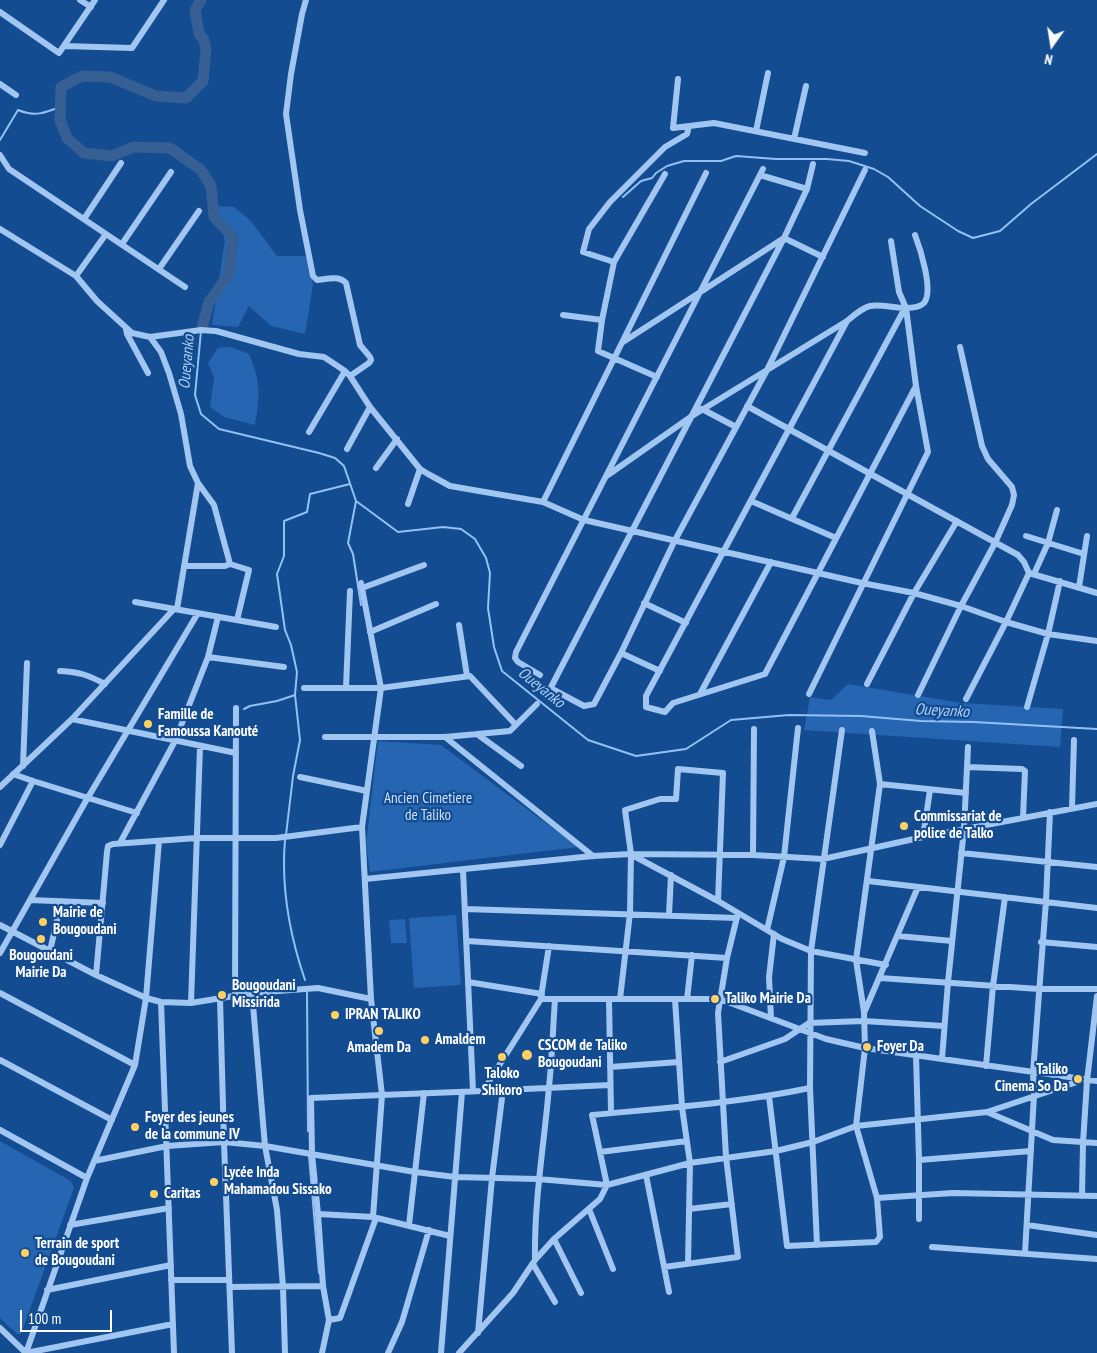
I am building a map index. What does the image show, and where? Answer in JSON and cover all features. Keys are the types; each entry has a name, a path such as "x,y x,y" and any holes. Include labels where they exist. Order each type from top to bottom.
{"street":[{"path":"80,0 90,7"},
{"path":"0,12 59,53 95,0"},
{"path":"64,46 132,48 164,0"},
{"path":"306,0 292,66 286,114 300,210 313,276 317,280 338,278 346,283 360,345 370,357 369,363 348,373 309,432"},
{"path":"756,131 768,73"},
{"path":"678,79 673,128 714,123 865,152"},
{"path":"0,84 16,95"},
{"path":"794,139 806,86"},
{"path":"614,262 583,252 588,229 610,202 665,147 687,134 688,126"},
{"path":"0,155 9,169 185,287"},
{"path":"84,219 121,163"},
{"path":"813,164 807,189 784,238 551,690 584,706 594,704 674,542 767,370 865,170"},
{"path":"122,244 171,172"},
{"path":"540,675 518,662 515,658 516,652 761,172 807,189"},
{"path":"543,502 706,173"},
{"path":"657,377 598,352 602,320 614,262 665,174"},
{"path":"159,269 199,211"},
{"path":"0,229 76,276 97,301 132,333 150,338 201,330 216,331 299,354 324,356 348,373 370,407 420,469 450,486 543,502 584,520 674,542 914,593 1048,634 1097,641"},
{"path":"76,276 106,234"},
{"path":"606,476 702,409 862,310 872,306 918,307 923,303 928,291 916,235"},
{"path":"784,238 823,256"},
{"path":"622,343 784,238"},
{"path":"809,694 928,452 916,386 906,308 899,292 891,241"},
{"path":"792,518 906,308"},
{"path":"563,315 602,320"},
{"path":"847,321 646,696 646,707 665,712 673,703 765,674 916,386"},
{"path":"126,328 127,334 148,372"},
{"path":"150,338 161,352 169,373 181,414 190,466 198,483 214,505 230,564"},
{"path":"918,695 961,606 996,543 1012,505 1014,495 1012,487 988,459 982,446 960,347"},
{"path":"747,406 1018,555 1031,573 1097,592"},
{"path":"347,449 370,407"},
{"path":"702,409 736,427"},
{"path":"376,468 397,439"},
{"path":"408,504 420,469"},
{"path":"0,786 72,719 176,609 198,483"},
{"path":"751,501 836,538"},
{"path":"966,699 1048,543 1057,510"},
{"path":"867,684 914,593 957,522"},
{"path":"1026,536 1084,554"},
{"path":"1078,587 1087,536"},
{"path":"700,694 771,562"},
{"path":"184,566 226,566 230,564 248,570 237,620"},
{"path":"330,1320 340,1318 375,1217 382,1095 371,998 362,827 381,688 362,586 424,565"},
{"path":"1027,707 1048,634 1060,582"},
{"path":"346,688 350,591"},
{"path":"135,602 276,627"},
{"path":"644,603 686,623"},
{"path":"370,632 436,604"},
{"path":"0,952 87,799 198,613"},
{"path":"120,843 175,741 208,657 218,617"},
{"path":"458,625 467,676"},
{"path":"620,654 660,671"},
{"path":"208,657 284,667"},
{"path":"23,766 27,663"},
{"path":"60,671 87,674 105,684"},
{"path":"304,688 381,688 470,676 516,725"},
{"path":"325,737 445,737 510,731 537,704"},
{"path":"235,996 236,708"},
{"path":"72,719 236,753"},
{"path":"767,930 784,857 798,728"},
{"path":"753,855 754,729"},
{"path":"817,1245 810,1088 811,951 842,730"},
{"path":"769,1096 787,1246 876,1242 880,1236 877,1198 856,1126 865,1048 864,1013 856,960 873,847 880,784 872,731"},
{"path":"476,734 521,766"},
{"path":"445,737 593,856"},
{"path":"1072,808 1074,740"},
{"path":"942,1059 962,853 968,746"},
{"path":"190,1004 200,747"},
{"path":"967,767 1022,769 1025,771 1023,818"},
{"path":"620,999 630,913 631,854 626,810 660,799 676,800 678,769 723,773 718,902"},
{"path":"13,774 137,814"},
{"path":"300,777 367,791"},
{"path":"0,845 32,781"},
{"path":"880,784 966,794"},
{"path":"923,837 930,790"},
{"path":"365,879 593,856 631,854 753,855 823,859 964,828 1097,804"},
{"path":"1025,1253 1034,1096 1033,1073 1041,942 1046,901 1050,812"},
{"path":"96,975 108,846 120,843 197,838 292,837 362,827"},
{"path":"26,1353 87,1178 135,1065 146,998 159,841"},
{"path":"962,853 1097,867"},
{"path":"631,854 782,939 811,951 886,965"},
{"path":"463,870 474,1091"},
{"path":"669,915 671,875"},
{"path":"868,881 1097,908"},
{"path":"864,1013 918,886"},
{"path":"986,1066 993,986 1005,897"},
{"path":"30,900 103,903"},
{"path":"50,951 62,902"},
{"path":"465,908 669,915 738,915"},
{"path":"664,1267 738,1257 726,1157 718,1013 727,958 738,915"},
{"path":"0,925 96,975 146,998 161,1002 190,1004 252,993 318,988 371,998"},
{"path":"771,1018 770,976 774,934"},
{"path":"898,936 952,941"},
{"path":"467,941 727,958"},
{"path":"1041,942 1097,947"},
{"path":"483,1091 541,996 548,946"},
{"path":"687,999 692,955"},
{"path":"880,978 993,986 1097,989"},
{"path":"468,982 556,999 720,999 826,1039 865,1048 1085,1081 1097,1081"},
{"path":"0,993 135,1065"},
{"path":"252,993 265,1146 277,1210 286,1353"},
{"path":"1082,1196 1085,1081 1097,996"},
{"path":"220,998 232,1353"},
{"path":"555,1302 534,1262 534,1227 549,1088 556,999"},
{"path":"609,999 611,1113"},
{"path":"675,999 682,1107 690,1163 688,1264"},
{"path":"161,1002 174,1353"},
{"path":"720,1062 785,1039 810,1023 864,1021 944,1026"},
{"path":"916,1055 919,1219"},
{"path":"0,1060 112,1120"},
{"path":"610,1067 680,1062"},
{"path":"94,1161 166,1146 224,1142 265,1146 377,1166 455,1177 538,1179 607,1185 690,1163 776,1151 813,1142 856,1126 987,1112 1085,1081"},
{"path":"322,1353 330,1320 323,1286 312,1154 311,1098 610,1086"},
{"path":"459,1353 513,1293 534,1262 554,1239 600,1199 607,1185 592,1115 682,1107 769,1096 810,1088"},
{"path":"478,1333 492,1178 504,1090"},
{"path":"441,1353 462,1092"},
{"path":"409,1225 424,1093"},
{"path":"987,1112 1053,1140 1097,1143"},
{"path":"0,1130 87,1178"},
{"path":"600,1152 687,1141"},
{"path":"919,1160 1031,1151"},
{"path":"646,1175 669,1292"},
{"path":"877,1198 953,1193 1097,1196"},
{"path":"689,1209 732,1204"},
{"path":"70,1225 169,1208"},
{"path":"589,1209 614,1269"},
{"path":"318,1214 375,1217 450,1236"},
{"path":"1027,1225 1097,1236"},
{"path":"388,1353 402,1322 429,1230"},
{"path":"554,1239 581,1293"},
{"path":"932,1247 1097,1259"},
{"path":"47,1290 171,1265"},
{"path":"172,1280 283,1287 323,1286"},
{"path":"26,1353 173,1324"},
{"path":"0,1328 26,1353"}],"green space":[{"path":"214,206 234,207 250,220 277,256 306,256 313,284 305,334 271,326 249,306 238,327 212,325 225,240"},
{"path":"231,347 249,354 256,373 258,405 255,425 224,417 210,407 214,378 208,363 218,348"},
{"path":"848,684 961,703 1063,709 1060,747 804,730 810,697 831,700"},
{"name":"Ancien Cimetiere de Taliko","path":"378,741 441,745 578,847 370,872 366,844"},
{"path":"456,915 461,985 414,988 409,918"},
{"path":"405,919 407,943 391,943 389,920"},
{"name":"Terrain de sport de Bougoudani","path":"0,1141 71,1181 74,1188 21,1334 17,1334 0,1318"}],"waterway":[{"path":"201,0 195,10 199,34 204,40 206,50 203,81 186,98 156,96 110,77 82,76 61,87 60,120 67,138 84,153 112,156 133,147 170,148 201,170 211,186 214,217 233,237 229,274 209,302 202,328"},
{"path":"0,140 18,110 39,113 60,107"},
{"path":"623,197 641,181 652,178 667,166 684,161 721,161 736,156 849,161 874,169 888,177 920,206 958,231 973,238 1000,231 1031,204 1097,154"},
{"name":"Oueyanko","path":"201,331 195,395 201,414 219,429 335,458 344,466 356,501 398,532 443,527 461,529 475,539 486,558 490,573 488,608 494,647 502,671 588,740 636,756 686,749 731,720 789,715 861,716 921,721 1097,729"},
{"path":"286,835 293,776 300,740 295,695 297,672 291,645 285,630 277,574 284,556 284,521 307,512 310,494 350,484"},
{"path":"356,501 348,543 353,554 361,605"},
{"path":"244,709 295,695"},
{"path":"285,840 284,875 288,911 295,946 305,980"},
{"path":"307,991 308,1131"},
{"path":"309,1156 319,1273"}],"place":[{"name":"Famille de Famoussa Kanouté","path":"148,724"},
{"name":"Commissariat de police de Talko","path":"904,826"},
{"name":"Mairie de Bougoudani","path":"43,922"},
{"name":"Bougoudani Mairie Da","path":"41,939"},
{"name":"Bougoudani Missirida","path":"222,995"},
{"name":"Taliko Mairie Da","path":"715,999"},
{"name":"IPRAN TALIKO","path":"335,1015"},
{"name":"Amadem Da","path":"379,1031"},
{"name":"Amaldem","path":"425,1040"},
{"name":"Foyer Da","path":"867,1047"},
{"name":"CSCOM de Taliko Bougoudani","path":"527,1055"},
{"name":"Taloko Shikoro","path":"502,1057"},
{"name":"Taliko Cinema So Da","path":"1078,1079"},
{"name":"Foyer des jeunes de la commune IV","path":"135,1127"},
{"name":"Lycée Inda Mahamadou Sissako","path":"214,1182"},
{"name":"Caritas","path":"154,1194"},
{"name":"Terrain de sport de Bougoudani","path":"25,1253"}]}
